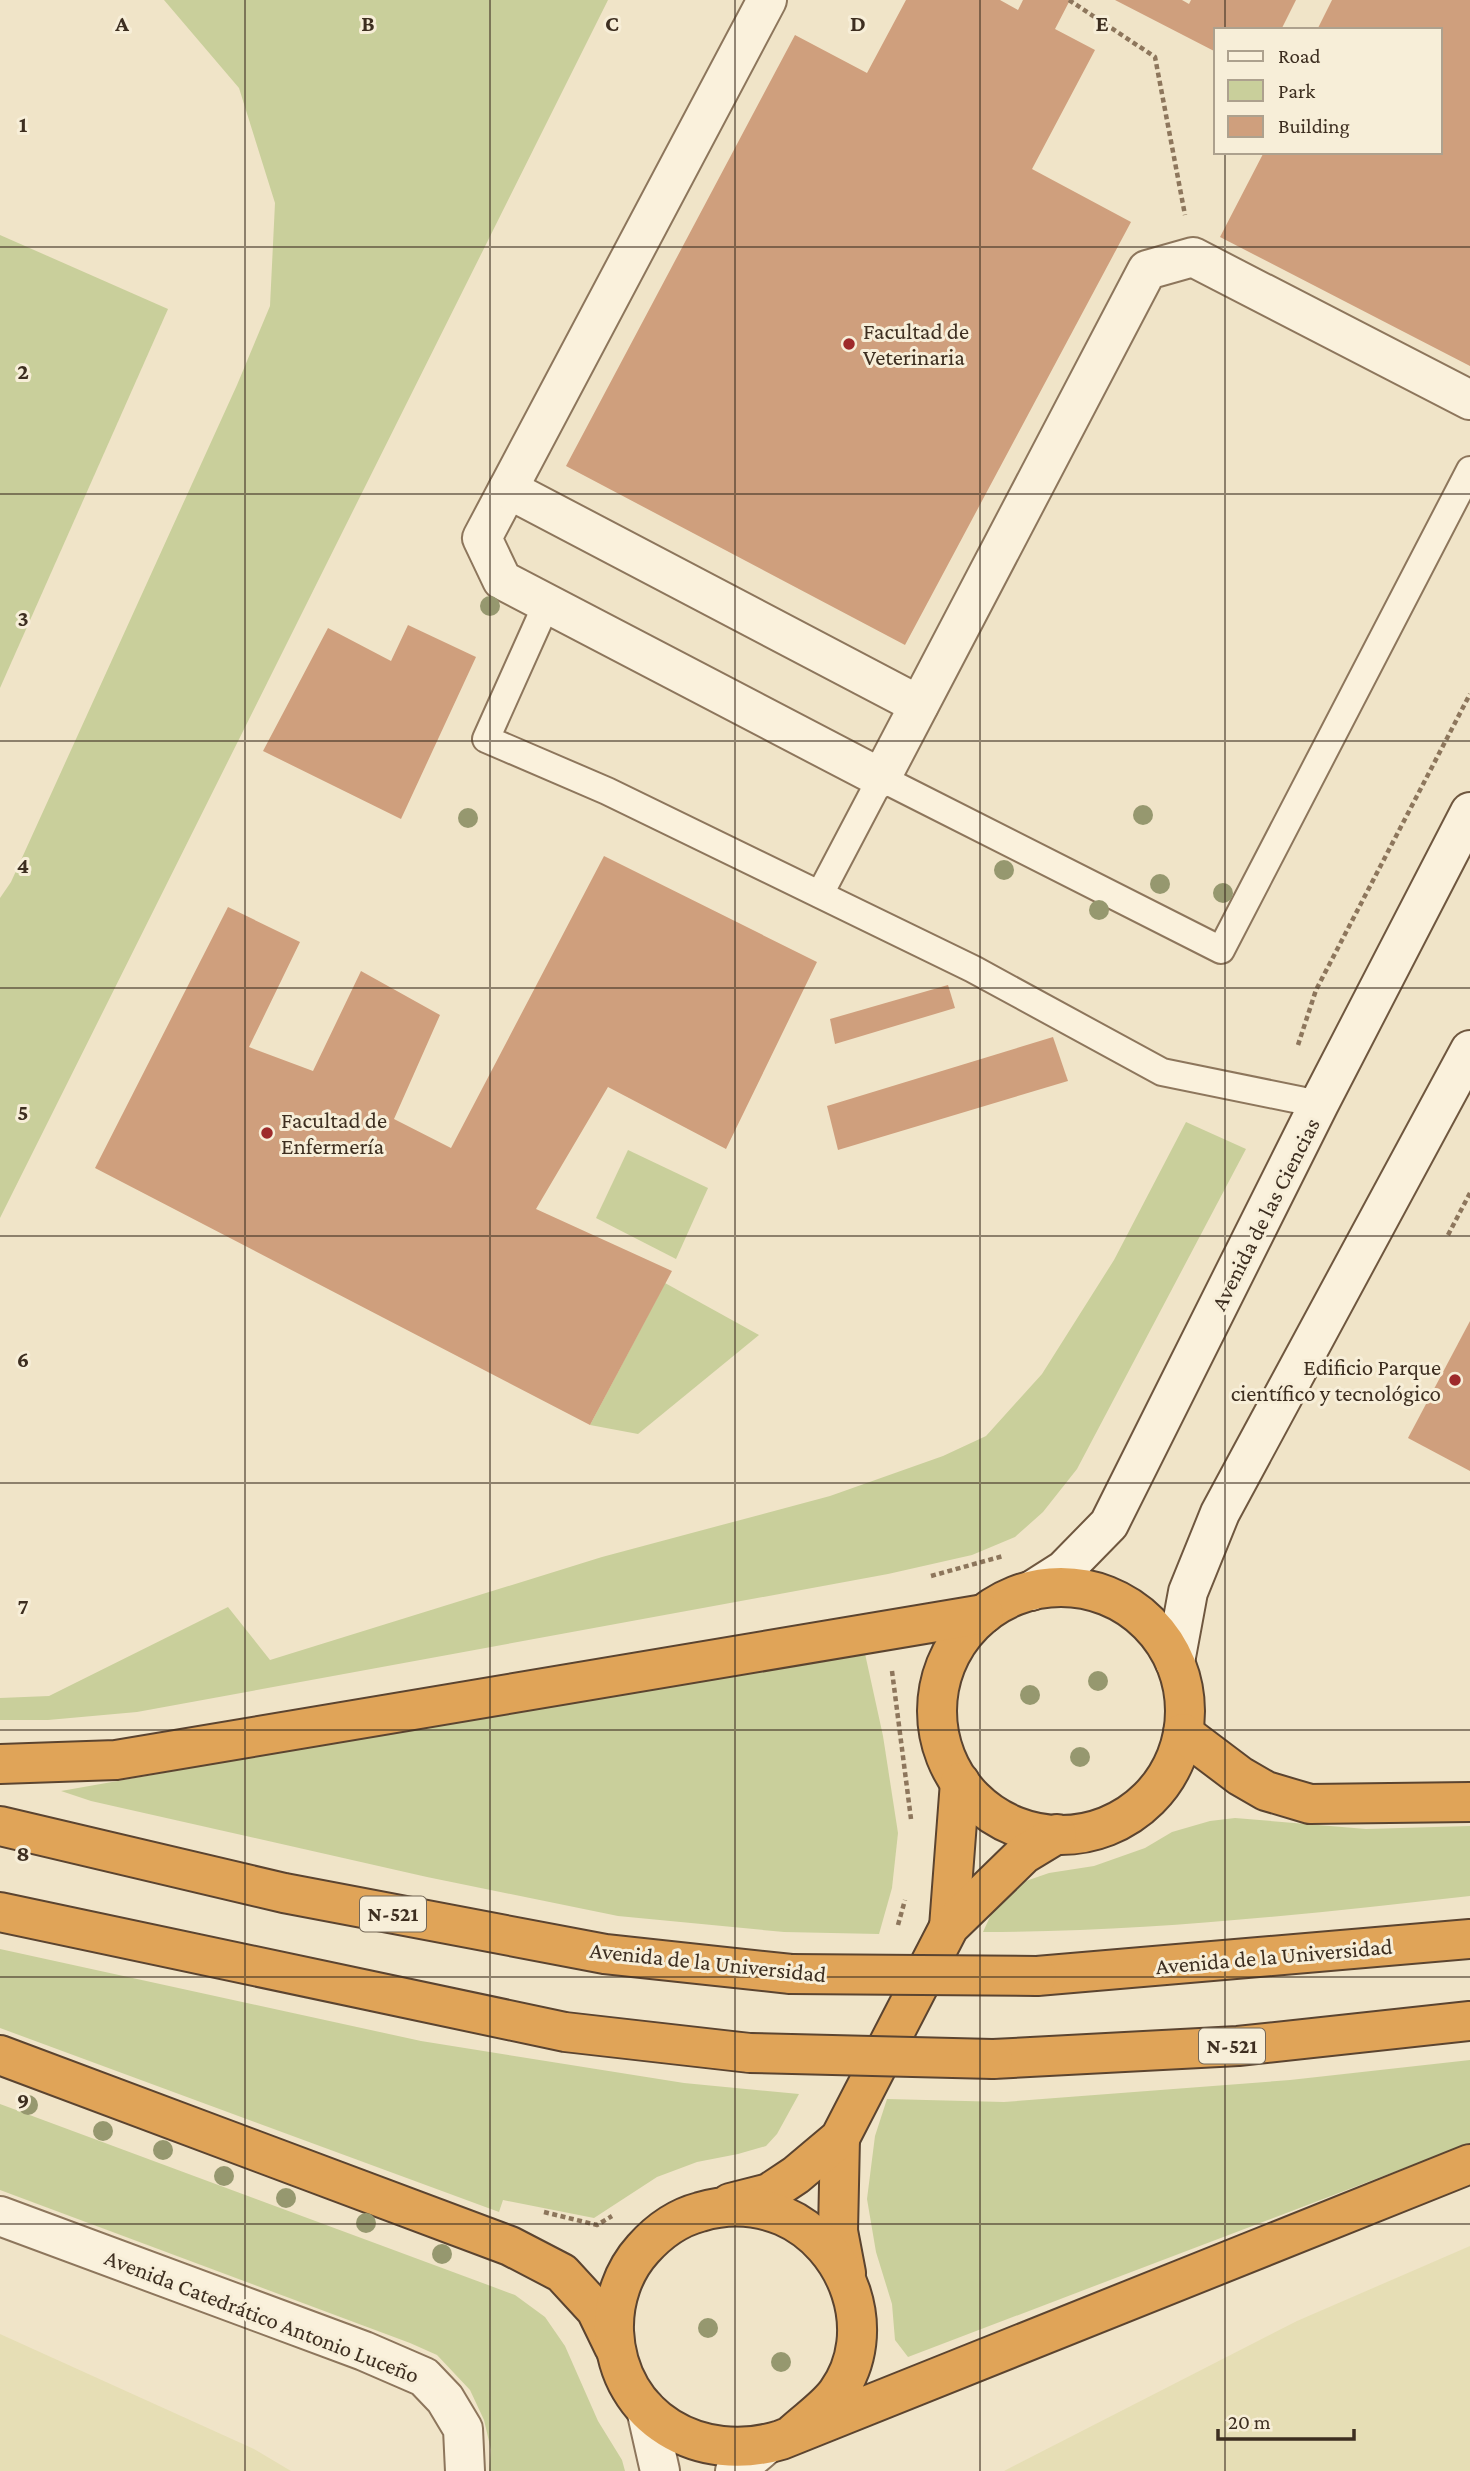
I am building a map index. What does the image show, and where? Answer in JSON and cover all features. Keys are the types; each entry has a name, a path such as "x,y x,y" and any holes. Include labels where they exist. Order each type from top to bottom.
{"highway":[{"path":"1068,1587 1116,1600 1155,1630 1175,1662 1185,1704 1183,1732 1170,1768 1139,1807 1106,1826 1057,1834 1028,1829 1003,1819 979,1804 960,1783 947,1760 939,1736 938,1698 943,1673 963,1634 1007,1599 1031,1591 1068,1587"},
{"path":"0,1764 116,1760 985,1614"},
{"path":"1183,1732 1240,1776 1266,1791 1310,1804 1470,1802"},
{"path":"949,1927 960,1783"},
{"name":"Avenida de la Universidad","path":"0,1826 284,1893 592,1951 792,1974 1037,1976 1470,1939"},
{"path":"616,2352 614,2312 632,2263 658,2234 680,2219 769,2193 796,2175 840,2138 949,1927 1024,1854 1057,1834"},
{"name":"N-521","path":"0,1912 565,2032 750,2053 993,2059 1238,2046 1470,2021"},
{"path":"0,2055 510,2246 562,2273 596,2310 627,2383 646,2409 668,2428 695,2441 738,2448 780,2438 1470,2164"},
{"path":"780,2438 835,2395 848,2373 857,2336 855,2310 838,2231 840,2138"},
{"path":"705,2210 742,2206 767,2210 792,2220 813,2234 831,2252 849,2285"}],"street":[{"path":"767,0 482,538 502,580 881,778 1147,270 1193,257 1470,400"},
{"path":"508,489 919,705"},
{"name":"Avenida de las Ciencias","path":"1031,1591 1064,1570 1109,1524 1470,812"},
{"path":"1175,1662 1188,1592 1220,1513 1470,1050"},
{"name":"Avenida Catedrático Antonio Luceño","path":"0,2216 364,2351 424,2378 445,2399 463,2429 465,2471"},
{"path":"646,2409 660,2471"},
{"path":"735,2471 780,2438"}],"lane":[{"path":"820,894 881,778 1221,950 1470,470"},
{"path":"547,603 486,738 607,791 973,969 1162,1072 1320,1104"}],"path":[{"path":"1069,0 1155,57 1193,257"},
{"path":"1281,1097 1316,990 1470,694"},
{"path":"1448,1235 1470,1193"},
{"path":"926,1577 1016,1552"}],"shaded area":[{"path":"1470,2246 1470,2471 1004,2471 1297,2321"},
{"path":"0,2334 254,2449 291,2471 0,2471"}],"green space":[{"path":"164,0 608,0 0,1218 0,898 11,882 237,385 270,306 275,203 239,88"},
{"path":"0,235 168,309 0,688"},
{"path":"1186,1122 1246,1149 1077,1469 1043,1512 1015,1537 972,1555 888,1574 137,1712 48,1720 0,1720 0,1698 49,1696 228,1607 270,1660 602,1557 830,1496 943,1456 986,1436 1042,1374 1114,1260"},
{"path":"628,1150 708,1188 676,1259 596,1218"},
{"path":"665,1283 759,1335 638,1434 590,1425"},
{"path":"864,1649 883,1736 898,1833 892,1888 879,1934 784,1932 618,1916 427,1877 91,1801 61,1791"},
{"path":"1235,1818 1366,1829 1470,1826 1470,1896 1166,1925 983,1932 998,1899 1023,1882 1049,1873 1094,1866 1145,1848 1172,1832 1210,1821"},
{"path":"0,1949 421,2041 684,2083 799,2094 777,2134 766,2146 697,2162 657,2177 594,2218 503,2200 499,2212 0,2028"},
{"path":"1470,2060 1470,2143 908,2357 895,2340 892,2304 876,2252 867,2199 875,2136 887,2099 1004,2102 1290,2080"},
{"path":"0,2104 515,2295 545,2317 565,2346 598,2421 622,2460 625,2471 489,2471 491,2450 484,2420 470,2390 437,2355 0,2190"}],"building":[{"name":"Facultad de Veterinaria","path":"906,0 1000,0 1018,10 1023,0 1070,0 1055,29 1095,50 1032,169 1131,222 905,645 566,466 795,35 867,73"},
{"path":"1115,0 1182,0 1189,4 1191,0 1296,0 1282,28 1214,28 1214,51"},
{"path":"1332,0 1470,0 1470,366 1220,237 1263,154 1442,154 1442,28 1318,28"},
{"path":"408,625 476,657 401,819 263,751 328,628 391,661"},
{"name":"Facultad de Enfermería","path":"604,856 817,962 726,1149 608,1087 536,1209 672,1271 590,1425 95,1168 228,907 300,942 249,1047 313,1071 361,971 440,1015 394,1119 451,1148"},
{"path":"948,985 955,1008 835,1044 830,1019"},
{"path":"1053,1037 1068,1081 838,1150 827,1106"},
{"name":"Edificio Parque científico y tecnológico","path":"1470,1321 1470,1471 1408,1438"}],"place":[{"name":"Facultad de Veterinaria","path":"849,344"},
{"name":"Facultad de Enfermería","path":"267,1133"},
{"name":"Edificio Parque científico y tecnológico","path":"1455,1380"}]}
